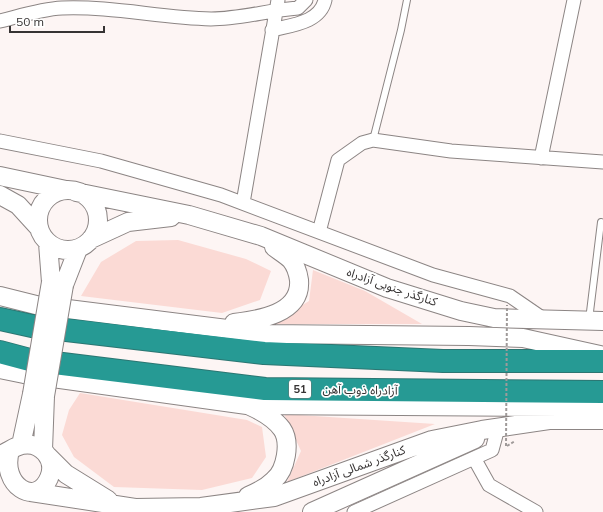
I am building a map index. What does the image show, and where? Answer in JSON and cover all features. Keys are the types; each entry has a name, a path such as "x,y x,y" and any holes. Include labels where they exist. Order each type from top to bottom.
{"highway":[{"path":"0,319 32,326 264,353 443,361 603,361"},
{"name":"آزادراه ذوب آهن","path":"0,352 30,360 265,389 603,392"}],"main road":[{"name":"کنارگذر جنوبی آزادراه","path":"0,176 189,215 261,236 387,288 494,318 546,321 596,321"},
{"path":"39,228 39,212 47,199 56,193 71,191 88,199 96,212 96,231 84,244 57,284"},
{"path":"0,195 18,205 39,228 48,243 57,284 38,395 4,465 4,472 11,486 16,490 45,485 49,479 51,464 46,453 38,395"},
{"name":"کنارگذر جنوبی آزادراه","path":"84,244 128,222 189,215"},
{"path":"206,327 254,320 270,316 284,309 296,297 299,290 298,272 291,261 261,236"},
{"path":"48,243 57,249 67,250 84,244"},
{"path":"0,296 36,305 267,334 523,338 603,356"},
{"path":"0,368 24,374 247,405 562,407 603,402"},
{"path":"232,502 263,490 276,480 283,468 287,447 282,429 265,413 247,405"},
{"name":"کنارگذر شمالی آزادراه","path":"16,490 135,508 201,507 274,497 432,440 549,420 603,420"},
{"path":"312,512 498,428"},
{"path":"10,450 29,444 46,453"},
{"name":"کنارگذر شمالی آزادراه","path":"46,453 66,474 115,504"}],"street":[{"path":"0,21 41,11 62,8 117,10 210,19 226,18 277,5 298,8 306,0"},
{"path":"272,30 313,18 322,10 325,0"},
{"path":"541,158 574,0"},
{"path":"243,203 277,5"},
{"path":"319,232 338,160 362,143 373,140 451,151 603,162"},
{"path":"0,141 101,161 221,195 433,275 510,296 546,321"},
{"path":"354,512 375,508 492,450 498,428"},
{"path":"474,458 489,485 536,512"}],"lane":[{"path":"373,140 401,30 407,0"},
{"path":"596,321 601,222"}],"path":[{"path":"507,305 506,446 518,440"}],"shaded area":[{"path":"178,240 246,259 271,271 260,300 222,313 81,296 101,262 136,241"},
{"path":"313,270 365,291 422,324 272,324 309,301"},
{"path":"80,393 247,420 262,427 266,457 252,478 202,490 114,487 74,457 62,435 69,410"},
{"path":"284,414 435,424 287,482 301,451"}]}
